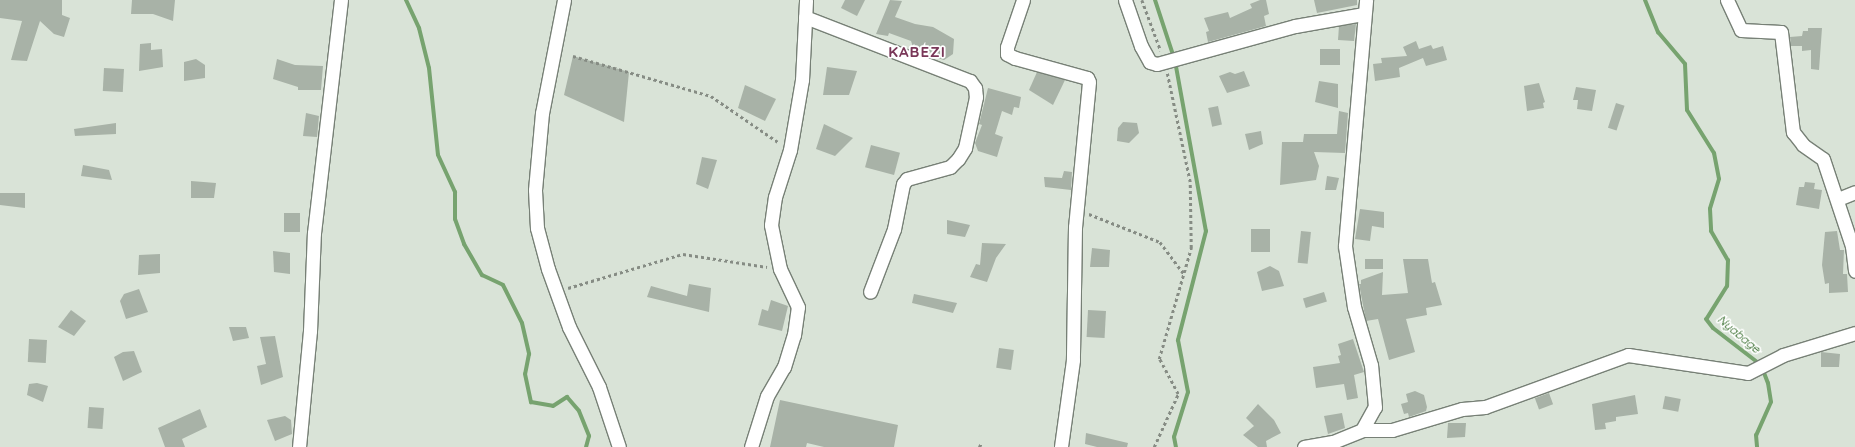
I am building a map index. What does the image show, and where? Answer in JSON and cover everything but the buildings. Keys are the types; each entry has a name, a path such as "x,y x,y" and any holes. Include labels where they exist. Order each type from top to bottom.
{"street":[{"path":"299,447 310,331 314,233 341,0"},
{"path":"564,0 542,113 535,190 537,228 556,291 569,327 599,387 620,447"},
{"path":"750,447 767,396 784,366 794,335 798,307 780,269 771,224 775,197 790,150 802,80 806,0"},
{"path":"1023,0 1007,47 1007,54 1015,58 1087,78 1090,82 1077,210 1072,360 1061,447"},
{"path":"1125,0 1141,46 1150,62 1165,64 1295,26 1364,14"},
{"path":"1362,430 1375,407 1371,365 1354,308 1345,246 1366,0"},
{"path":"1727,0 1741,30 1781,32 1793,132 1803,145 1823,159 1838,199 1852,246 1855,271"},
{"path":"805,17 970,81 975,88 976,97 965,148 958,159 950,167 907,179 902,184 894,229 870,292"},
{"path":"1838,199 1855,192"},
{"path":"1304,447 1333,442 1362,430 1392,430 1462,409 1485,408 1628,355 1748,373 1783,355 1855,333"}],"path":[{"path":"1142,0 1165,64 1190,182 1191,248 1159,360 1178,394 1154,447"},
{"path":"573,56 711,96 790,150"},
{"path":"1077,210 1160,242 1184,274"},
{"path":"556,291 684,254 780,269"}],"waterway":[{"path":"406,0 419,28 429,68 438,155 455,192 455,219 464,244 482,275 503,285 522,323 529,354 525,374 531,402 553,406 567,397 579,411 589,436 586,447"},
{"path":"1155,0 1175,61 1206,231 1178,340 1188,392 1174,437 1176,447"},
{"name":"Nyabage","path":"1645,0 1658,32 1685,64 1687,110 1714,153 1719,179 1710,209 1711,231 1728,260 1727,286 1706,319 1713,328 1761,365 1768,383 1771,402 1756,435 1757,447"}],"district":[{"name":"KABEZI","path":"917,52"}]}
